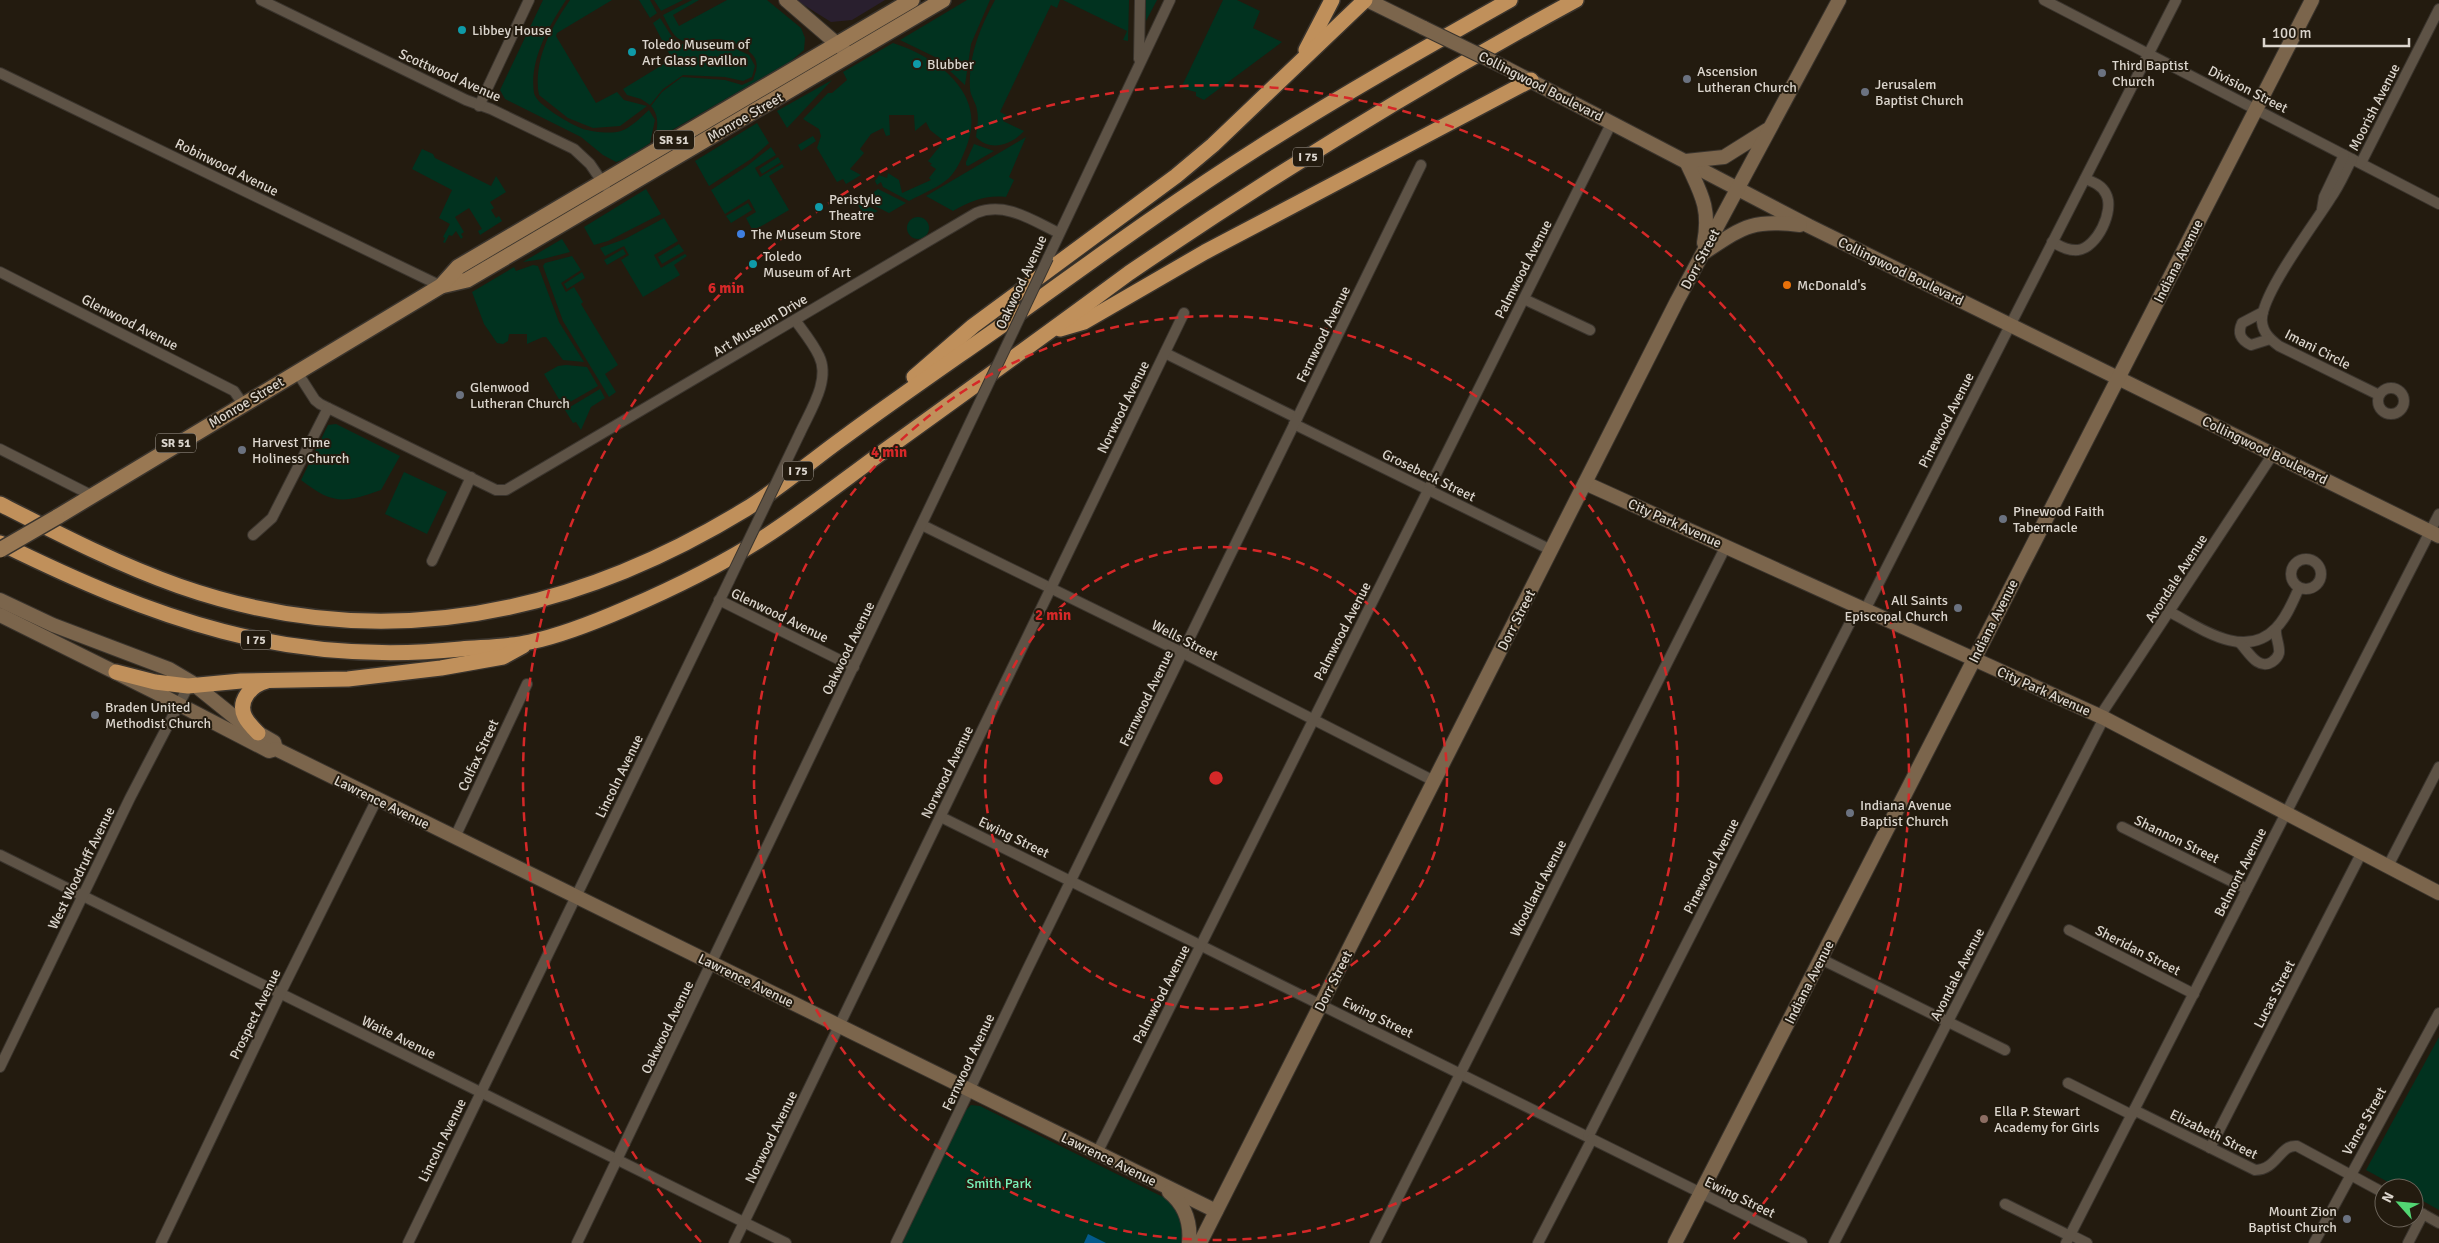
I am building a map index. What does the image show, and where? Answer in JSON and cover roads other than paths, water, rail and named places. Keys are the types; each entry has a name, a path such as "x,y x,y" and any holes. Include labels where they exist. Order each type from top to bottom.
{"highway":[{"path":"1301,60 1332,0"},
{"path":"844,436 973,326 1176,176 1214,144 1366,0"},
{"name":"I 75","path":"0,504 98,554 181,587 266,610 321,618 391,622 466,617 526,604 616,576 655,558 748,508 844,436 1164,210 1260,147 1510,0"},
{"name":"I 75","path":"0,543 84,584 129,602 175,619 256,640 334,652 436,652 528,643 568,631 654,597 695,577 765,536 1051,332 1129,273 1278,175 1450,71 1576,0"},
{"path":"1051,332 1084,322 1205,252 1531,80"},
{"path":"116,672 159,682 192,685 271,680 348,679 441,668 503,657 528,643"},
{"path":"258,733 244,717 244,702 253,687 271,680"}],"main road":[{"name":"Monroe Street","path":"607,189 838,44 912,0"},
{"name":"Monroe Street","path":"0,550 441,286 458,267 607,189 850,55 943,0"}],"street":[{"name":"Scottwood Avenue","path":"261,0 574,150 590,164 607,189"},
{"path":"479,106 529,0"},
{"path":"786,0 850,55"},
{"name":"Oakwood Avenue","path":"1139,63 1140,0"},
{"name":"Oakwood Avenue","path":"577,1243 713,964 1170,0"},
{"name":"Collingwood Boulevard","path":"1366,0 1531,80 1809,226 2435,534"},
{"name":"Dorr Street","path":"1200,1243 1702,254 1839,0"},
{"name":"Division Street","path":"2045,0 2352,159 2438,201"},
{"name":"Pinewood Avenue","path":"1538,1243 1862,608 2176,0"},
{"name":"Indiana Avenue","path":"1676,1243 2255,108 2312,0"},
{"name":"Moorish Avenue","path":"2352,159 2439,10"},
{"name":"Robinwood Avenue","path":"0,73 441,286"},
{"name":"Palmwood Avenue","path":"1097,1153 1612,122"},
{"path":"1702,254 1707,227 1706,205 1686,161 1724,157 1756,139 1771,126"},
{"path":"2270,339 2251,345 2242,339 2240,334 2242,323 2263,312 2278,279 2306,238 2322,210 2324,197 2352,159"},
{"name":"Fernwood Avenue","path":"896,1243 1071,880 1421,165"},
{"path":"2052,242 2067,249 2078,250 2087,246 2095,238 2107,216 2108,198 2102,188 2085,179"},
{"name":"Art Museum Drive","path":"471,477 501,490 986,209 1001,208 1009,210 1059,233"},
{"path":"1702,254 1744,227 1757,223 1779,222 1809,226"},
{"name":"Glenwood Avenue","path":"0,272 234,390 242,404"},
{"path":"1524,299 1590,330"},
{"name":"Imani Circle","path":"2263,312 2262,321 2270,339 2379,394"},
{"name":"Norwood Avenue","path":"734,1243 1184,313"},
{"name":"Lincoln Avenue","path":"408,1243 720,600 820,387 822,371 819,356 795,320"},
{"name":"Grosebeck Street","path":"1165,353 1428,490 1551,550"},
{"path":"297,372 315,400 328,408 471,477 432,561"},
{"path":"253,535 272,518 328,408"},
{"path":"0,449 90,495"},
{"name":"Avondale Avenue","path":"1834,1243 2102,717 2274,454"},
{"name":"City Park Avenue","path":"1585,482 2102,717 2439,892"},
{"name":"Belmont Avenue","path":"2069,1238 2287,812 2435,534 2439,514"},
{"name":"Wells Street","path":"922,525 1183,653 1313,721 1434,781"},
{"name":"Woodland Avenue","path":"1375,1243 1726,546"},
{"path":"2240,643 2254,660 2261,664 2268,665 2275,660 2279,653 2275,638 2276,628 2300,588"},
{"name":"Lawrence Avenue","path":"0,600 53,625 160,664 258,733 274,742 276,749"},
{"name":"Glenwood Avenue","path":"720,600 854,667"},
{"path":"2170,612 2215,636 2240,643 2258,639 2276,628"},
{"name":"Lawrence Avenue","path":"0,615 180,704 269,751 276,749 1216,1211"},
{"name":"Colfax Street","path":"454,837 526,684"},
{"name":"West Woodruff Avenue","path":"0,1067 130,798 192,685"},
{"path":"2388,866 2439,767"},
{"name":"Prospect Avenue","path":"162,1243 280,994 377,799"},
{"name":"Ewing Street","path":"941,817 1802,1243"},
{"name":"Shannon Street","path":"2122,827 2248,889"},
{"name":"Lucas Street","path":"2210,1148 2362,852"},
{"name":"Waite Avenue","path":"0,856 786,1243"},
{"name":"Sheridan Street","path":"2069,930 2194,994"},
{"path":"1821,959 2005,1050"},
{"name":"Vance Street","path":"2314,1243 2439,1013"},
{"name":"Elizabeth Street","path":"2068,1083 2255,1170 2269,1168 2289,1147 2297,1146 2374,1187"},
{"path":"1161,1184 1184,1208 1189,1226 1189,1243"},
{"path":"2005,1204 2069,1238 2087,1243"},
{"path":"2424,1215 2439,1223"},
{"path":"2408,1243 2413,1228"}],"water":[{"path":"1088,1234 1106,1243 1084,1243"}],"place":[{"name":"Libbey House","path":"462,30"},
{"name":"Toledo Museum of Art Glass Pavillon","path":"632,52"},
{"name":"Blubber","path":"917,64"},
{"name":"Third Baptist Church","path":"2102,73"},
{"name":"Ascension Lutheran Church","path":"1687,79"},
{"name":"Jerusalem Baptist Church","path":"1865,92"},
{"name":"Peristyle Theatre","path":"819,207"},
{"name":"The Museum Store","path":"741,234"},
{"name":"Toledo Museum of Art","path":"753,264"},
{"name":"McDonald's","path":"1787,285"},
{"name":"Glenwood Lutheran Church","path":"460,395"},
{"name":"Harvest Time Holiness Church","path":"242,450"},
{"name":"Pinewood Faith Tabernacle","path":"2003,519"},
{"name":"All Saints Episcopal Church","path":"1958,608"},
{"name":"Braden United Methodist Church","path":"95,715"},
{"name":"Indiana Avenue Baptist Church","path":"1850,813"},
{"name":"Ella P. Stewart Academy for Girls","path":"1984,1119"},
{"name":"Mount Zion Baptist Church","path":"2347,1219"}],"park label":[{"name":"Smith Park","path":"999,1183"}]}
